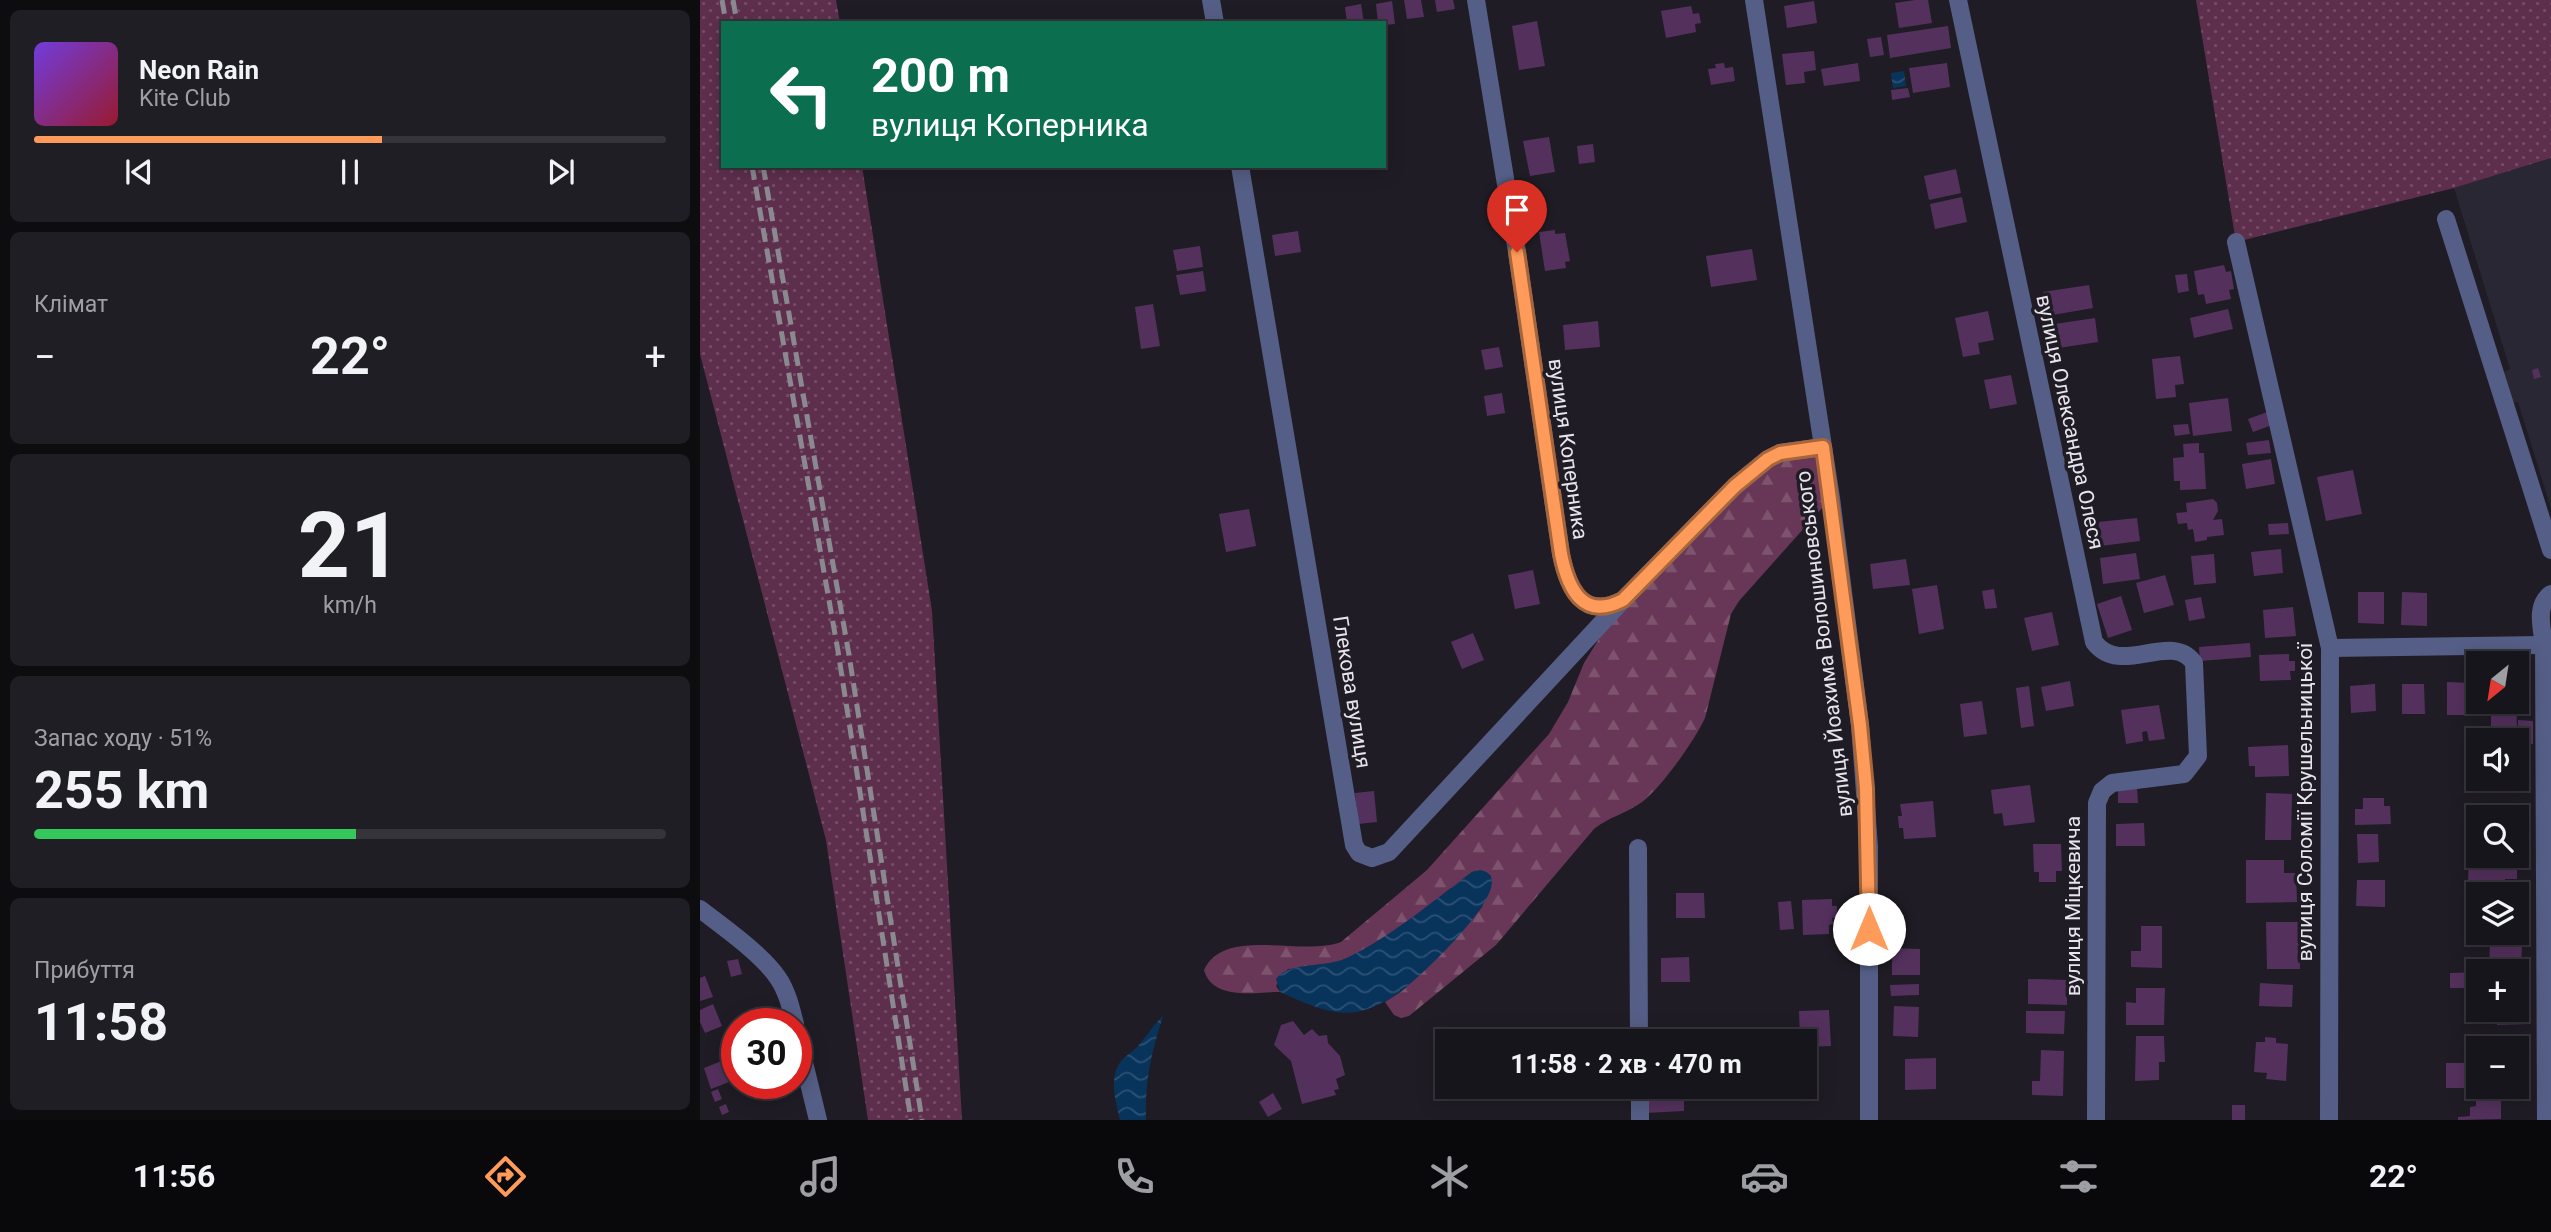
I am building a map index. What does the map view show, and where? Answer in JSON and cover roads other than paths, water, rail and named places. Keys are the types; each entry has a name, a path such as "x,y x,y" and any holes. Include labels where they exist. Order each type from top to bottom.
{"street":[{"path":"1211,0 1215,21"},
{"name":"вулиця Коперника","path":"1476,0 1564,573 1572,589 1588,604 1607,607 1623,600"},
{"name":"вулиця Йоахима Волошиновського","path":"1754,0 1823,447 1860,725 1869,846 1869,1120"},
{"name":"вулиця Олександра Олеся","path":"1958,0 2094,642 2102,652 2114,656 2178,650 2188,654 2194,663 2198,743 2198,756 2193,766"},
{"name":"Глекова вулиця","path":"1240,168 1354,845 1359,853 1372,858 1389,852 1623,600"},
{"path":"2446,219 2551,550"},
{"name":"вулиця Соломії Крушельницької","path":"2236,242 2330,648 2329,1120"},
{"path":"1623,600 1735,486 1768,459 1780,453 1823,447"},
{"path":"2546,1120 2541,609 2545,598 2551,594"},
{"path":"2330,648 2543,645"},
{"name":"вулиця Міцкевича","path":"2096,1120 2096,803 2102,791 2112,783 2184,774 2193,766"},
{"path":"1638,848 1639,1029"},
{"path":"700,909 768,966 785,989 790,1008"},
{"path":"812,1095 818,1120"},
{"path":"1640,1099 1640,1120"}],"water":[{"path":"1904,71 1906,86 1893,88 1891,73"},
{"path":"1479,870 1491,877 1490,890 1480,909 1445,951 1390,999 1368,1009 1346,1013 1317,1007 1280,992 1276,979 1282,973 1347,958 1396,929 1472,872"},
{"path":"1163,1016 1150,1067 1146,1120 1120,1120 1114,1090 1117,1068"}],"railway":[{"path":"722,0 726,21"},
{"path":"733,0 737,21"},
{"path":"752,168 838,651 911,1120"},
{"path":"763,168 849,655 922,1120"}]}
